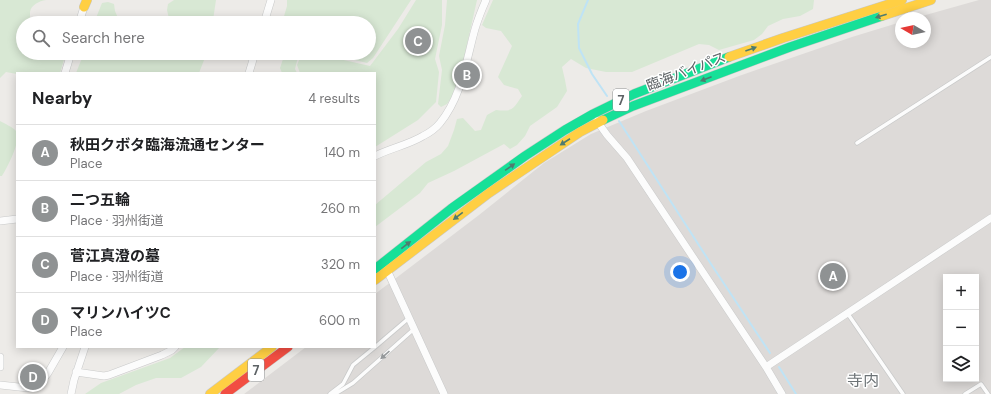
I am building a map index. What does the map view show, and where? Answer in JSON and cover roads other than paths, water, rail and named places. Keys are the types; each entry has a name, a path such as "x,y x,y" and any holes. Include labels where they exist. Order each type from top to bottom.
{"highway":[{"name":"臨海バイパス","path":"376,279 385,266 405,246 452,208 565,130 593,114 634,94 719,61 783,38 902,0"},
{"name":"臨海バイパス","path":"376,269 385,266 489,193 580,132 598,122 633,106 783,50 931,0"},
{"name":"7","path":"210,394 271,348"},
{"name":"7","path":"225,394 287,348"}],"street":[{"path":"266,16 271,0"},
{"path":"376,156 404,145 424,135 440,124 452,104 457,92 485,2"},
{"path":"82,16 85,3"},
{"path":"65,72 69,60"},
{"path":"249,72 253,60"},
{"path":"593,114 607,135 627,158 766,367 782,394"},
{"path":"766,367 991,218"},
{"path":"0,221 16,219"},
{"path":"385,266 444,394"},
{"path":"0,385 28,388 38,384 48,373 62,348"},
{"path":"71,394 76,372 85,348"},
{"path":"76,372 104,376 109,375 162,355 174,348"},
{"path":"0,357 0,367"}],"lane":[{"path":"857,143 991,57"},
{"path":"848,314 903,394"},
{"path":"376,346 409,318"},
{"path":"335,394 353,383 414,329"},
{"path":"330,394 343,384 353,365 374,348"},
{"path":"965,394 981,384 988,394"}],"waterway":[{"path":"588,0 578,24 579,48 592,74 607,96"},
{"path":"619,121 770,353"},
{"path":"779,367 796,394"}],"place":[{"name":"菅江真澄の墓","path":"418,41"},
{"name":"二つ五輪","path":"467,75"},
{"name":"秋田クボタ臨海流通センター","path":"833,276"},
{"name":"マリンハイツC","path":"33,377"}],"district":[{"name":"寺内","path":"863,380"}]}
